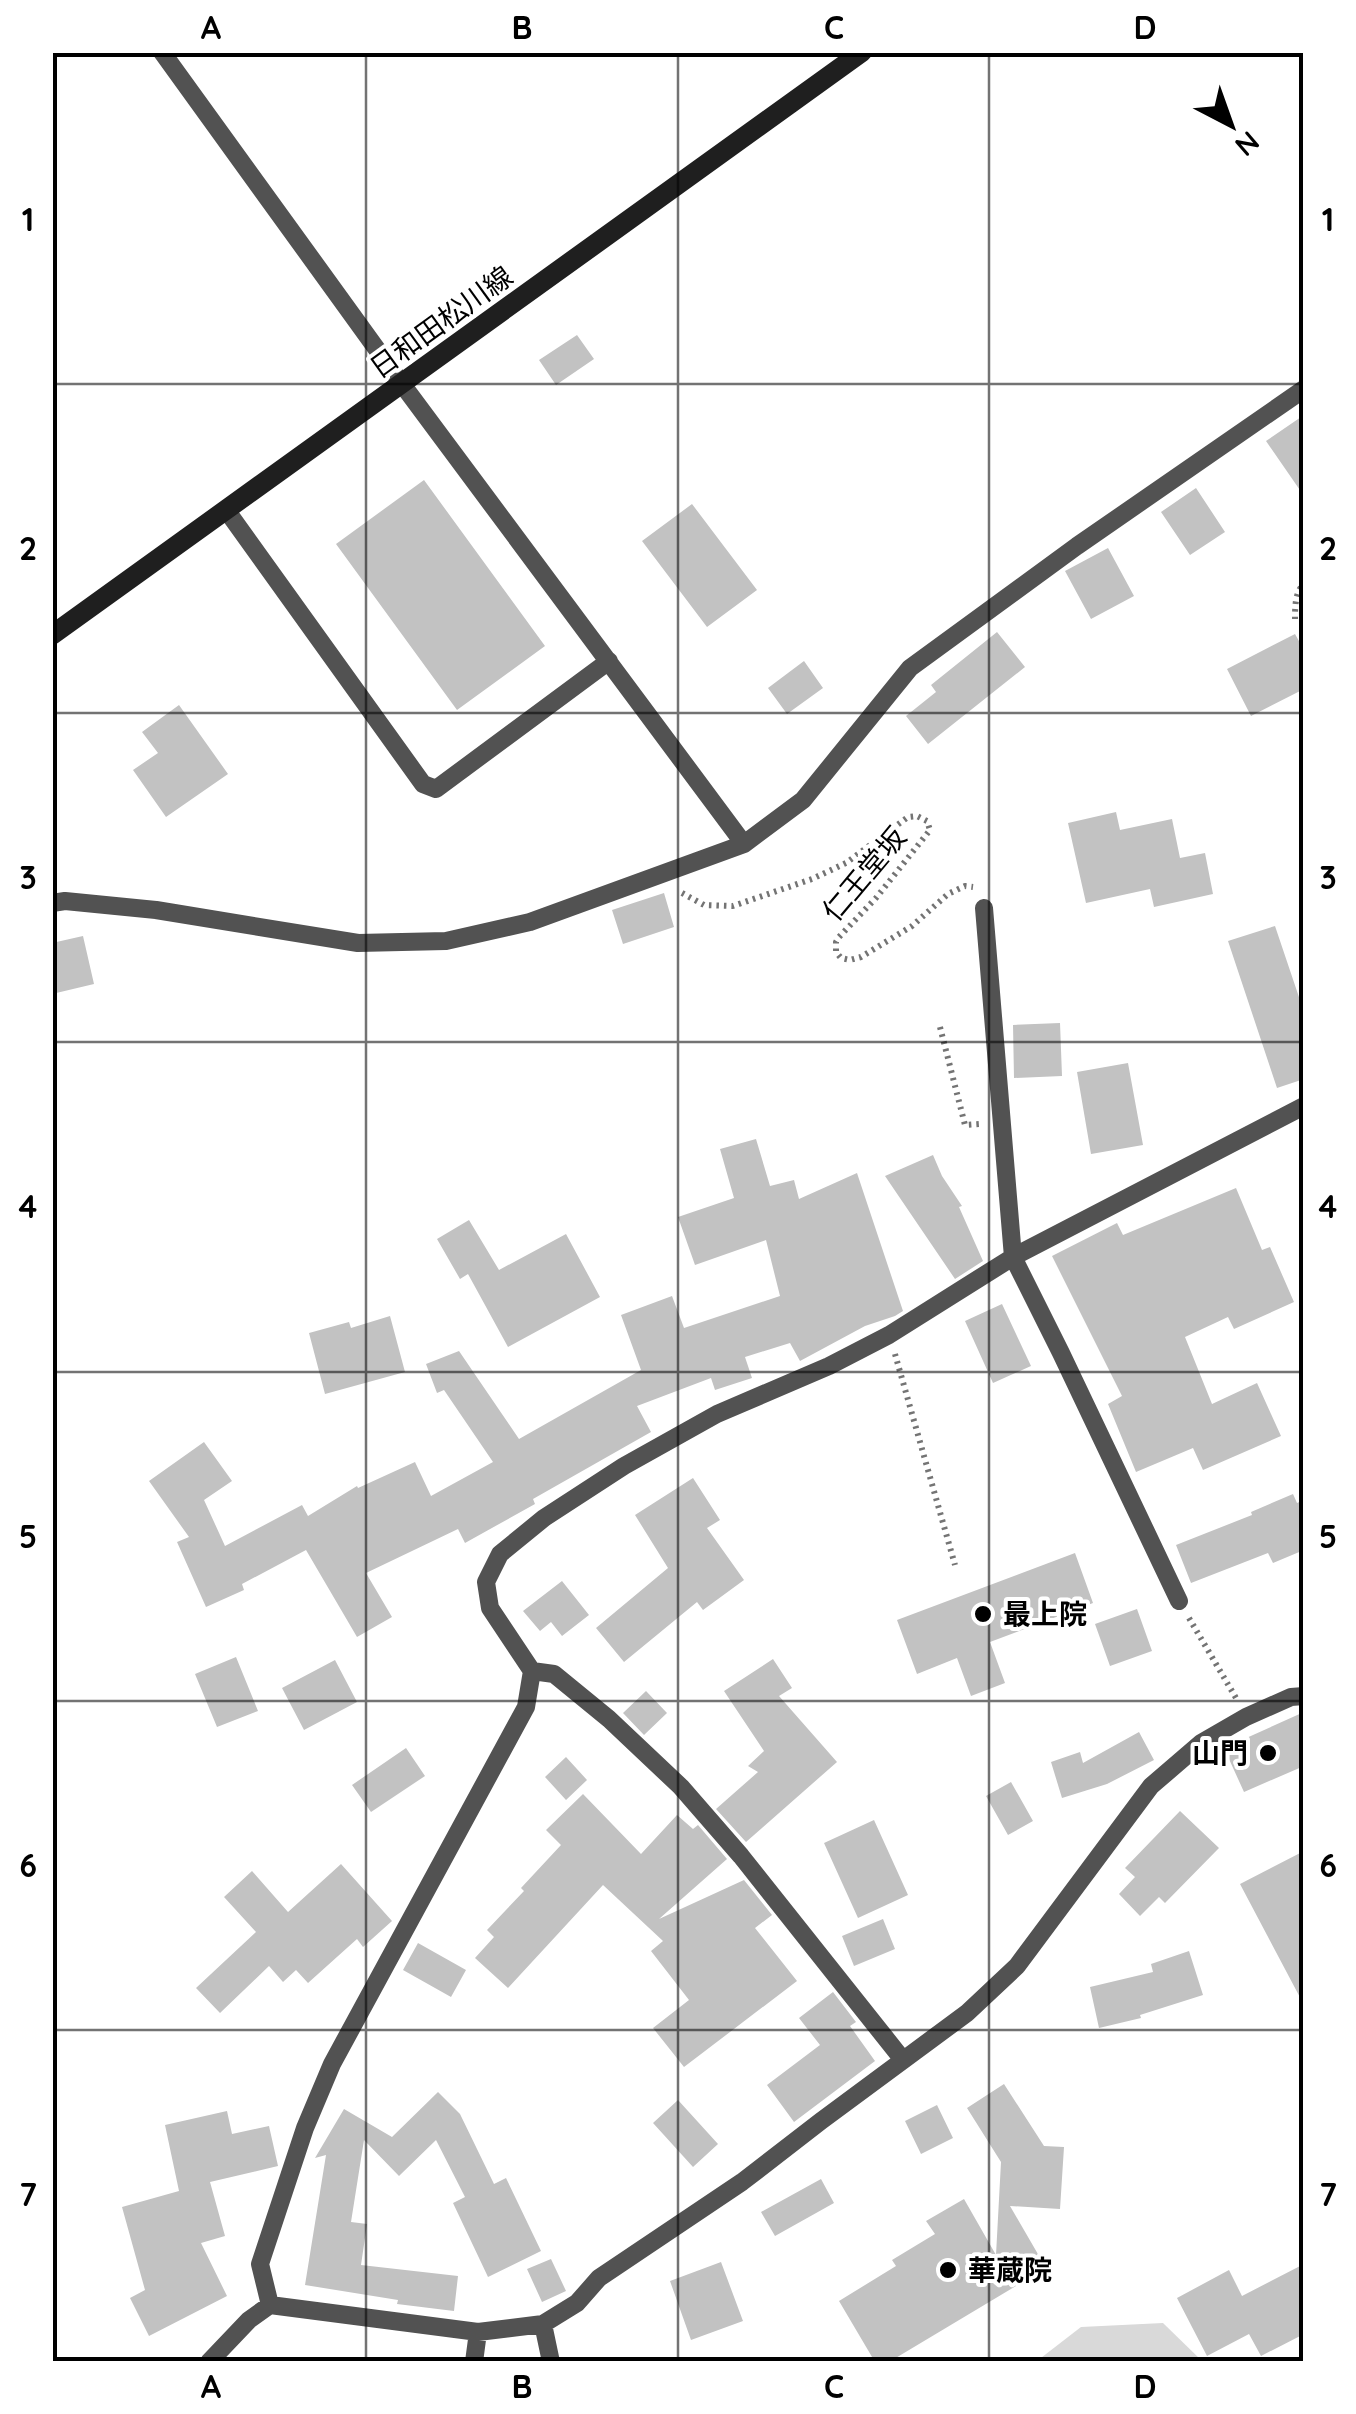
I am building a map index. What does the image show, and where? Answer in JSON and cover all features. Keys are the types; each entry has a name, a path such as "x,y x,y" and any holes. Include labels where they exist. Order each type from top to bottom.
{"main road":[{"name":"日和田松川線","path":"52,635 862,52"}],"lane":[{"path":"162,52 402,384 744,844"},
{"path":"52,903 65,900 156,910 358,943 446,941 530,922 744,844 803,800 910,668 1304,388"},
{"path":"228,511 423,784 436,789 609,661"},
{"path":"984,908 1012,1257 1179,1600"},
{"path":"270,2305 260,2264 305,2128 332,2064 526,1706 532,1671 490,1608 486,1582 500,1554 624,1466 717,1414 889,1335 1012,1257 1304,1106"},
{"path":"532,1671 554,1674 681,1787 904,2060"},
{"path":"208,2362 249,2320 270,2305 478,2332 543,2324 578,2303 599,2278 742,2182 967,2013 1017,1966 1151,1786 1201,1743 1246,1717 1291,1697 1304,1696"},
{"path":"543,2324 551,2362"},
{"path":"474,2362 478,2332"}],"path":[{"path":"1296,620 1295,609 1304,584"},
{"name":"仁王堂坂","path":"657,874 704,905 733,906 812,880 846,864 908,816 917,816 928,821 930,830 836,942 836,952 850,960 861,956 965,886 977,887 984,908"},
{"path":"940,1027 964,1125 1002,1121"},
{"path":"889,1335 955,1564"},
{"path":"1179,1600 1246,1717"}],"shaded area":[{"path":"1163,2323 1202,2361 1037,2361 1081,2327"}],"building":[{"path":"577,335 594,359 556,385 539,360"},
{"path":"1304,415 1304,496 1266,441"},
{"path":"424,480 545,646 457,710 336,544"},
{"path":"1196,488 1225,532 1190,555 1161,512"},
{"path":"692,504 757,590 707,627 642,541"},
{"path":"1108,548 1134,596 1091,619 1065,571"},
{"path":"997,632 1025,667 928,744 906,716 936,692 931,685"},
{"path":"1295,634 1304,650 1304,689 1251,716 1227,669"},
{"path":"804,661 823,688 787,714 768,688"},
{"path":"179,705 228,774 166,817 133,770 158,753 142,732"},
{"path":"1116,812 1120,830 1172,819 1180,858 1205,853 1213,894 1154,907 1150,889 1086,903 1068,823"},
{"path":"664,893 674,927 623,944 612,910"},
{"path":"1275,926 1304,1012 1304,1079 1277,1088 1228,941"},
{"path":"83,936 94,984 52,994 52,943"},
{"path":"1060,1023 1062,1076 1014,1078 1013,1025"},
{"path":"1128,1063 1143,1145 1091,1154 1077,1072"},
{"path":"756,1139 770,1186 794,1180 799,1199 857,1173 903,1311 865,1326 800,1361 790,1343 745,1357 752,1378 715,1390 711,1378 637,1406 651,1432 533,1499 535,1504 465,1543 458,1529 366,1573 392,1617 357,1637 306,1550 242,1584 244,1590 206,1607 177,1542 189,1537 149,1481 204,1442 232,1481 204,1500 225,1546 302,1505 308,1516 357,1486 415,1462 431,1496 493,1462 444,1390 437,1393 426,1364 459,1351 519,1439 641,1370 621,1315 672,1296 684,1328 780,1296 766,1240 695,1265 678,1217 734,1198 720,1149"},
{"path":"933,1155 962,1206 959,1207 983,1261 955,1279 885,1176"},
{"path":"1236,1188 1262,1250 1270,1247 1294,1302 1234,1329 1228,1317 1185,1337 1212,1404 1257,1383 1281,1436 1203,1470 1193,1448 1136,1472 1108,1404 1122,1396 1052,1256 1117,1223 1123,1235"},
{"path":"469,1220 499,1270 566,1234 600,1297 508,1347 468,1274 460,1279 437,1239"},
{"path":"1002,1304 1031,1366 993,1383 965,1321"},
{"path":"390,1316 405,1372 325,1394 309,1333 349,1322 351,1328"},
{"path":"693,1478 720,1520 707,1528 744,1580 703,1610 697,1602 624,1662 596,1628 668,1568 635,1515"},
{"path":"1293,1494 1297,1503 1304,1500 1304,1550 1273,1563 1268,1553 1191,1583 1176,1545"},
{"path":"1075,1553 1093,1603 990,1642 1005,1683 971,1696 957,1658 917,1674 897,1620"},
{"path":"562,1581 589,1615 562,1636 551,1622 540,1631 523,1611"},
{"path":"1137,1609 1152,1651 1110,1666 1095,1624"},
{"path":"236,1657 258,1711 217,1727 195,1674"},
{"path":"773,1659 792,1688 779,1696 837,1762 746,1842 716,1809 758,1772 748,1766 764,1751 724,1691"},
{"path":"335,1660 357,1702 304,1730 282,1688"},
{"path":"646,1691 667,1713 644,1735 623,1713"},
{"path":"1304,1712 1304,1766 1244,1792 1224,1748"},
{"path":"1139,1732 1154,1760 1107,1784 1062,1798 1051,1762 1080,1752 1083,1763"},
{"path":"406,1748 425,1776 371,1812 352,1785"},
{"path":"566,1757 587,1780 566,1800 545,1777"},
{"path":"1011,1782 1033,1821 1008,1835 986,1796"},
{"path":"583,1794 641,1854 677,1815 693,1829 698,1825 727,1859 659,1919 744,1880 772,1915 755,1928 797,1981 684,2067 653,2028 689,2000 651,1951 663,1941 603,1885 508,1988 475,1958 494,1937 487,1930 561,1845 546,1830"},
{"path":"1180,1811 1219,1848 1165,1903 1159,1897 1140,1916 1119,1894 1135,1877 1125,1868"},
{"path":"874,1820 908,1895 858,1918 824,1843"},
{"path":"1304,1851 1304,2005 1240,1884"},
{"path":"341,1864 392,1921 363,1947 357,1939 308,1983 296,1970 283,1982 269,1966 220,2013 196,1988 256,1932 224,1897 252,1871 288,1912"},
{"path":"883,1919 895,1949 854,1966 842,1936"},
{"path":"418,1943 466,1970 451,1997 403,1970"},
{"path":"1189,1951 1203,1995 1140,2015 1141,2018 1099,2028 1090,1987 1153,1972 1151,1964"},
{"path":"833,1992 856,2022 850,2026 875,2061 794,2122 767,2085 820,2045 799,2018"},
{"path":"1004,2084 1044,2146 1064,2147 1060,2209 1010,2206 1046,2268 889,2362 875,2362 839,2301 896,2266 892,2260 935,2234 926,2221 964,2199 996,2255 1001,2162 967,2108"},
{"path":"438,2092 460,2114 494,2184 506,2178 541,2251 488,2277 453,2203 465,2197 436,2140 399,2176 364,2140 351,2222 367,2224 361,2265 458,2276 454,2311 305,2285 326,2155 315,2158 344,2109 392,2137"},
{"path":"678,2100 718,2144 693,2167 653,2123"},
{"path":"937,2105 953,2138 921,2154 905,2121"},
{"path":"227,2111 232,2134 269,2126 278,2166 210,2182 225,2236 201,2243 227,2296 149,2336 130,2298 145,2290 122,2207 179,2191 165,2125"},
{"path":"821,2179 834,2203 775,2236 761,2212"},
{"path":"551,2259 566,2291 542,2302 527,2269"},
{"path":"721,2262 743,2321 691,2340 670,2281"},
{"path":"1304,2264 1304,2334 1261,2356 1249,2334 1207,2356 1177,2298 1229,2270 1242,2296"}],"place":[{"name":"最上院","path":"983,1614"},
{"name":"山門","path":"1268,1753"},
{"name":"華蔵院","path":"948,2270"}]}
